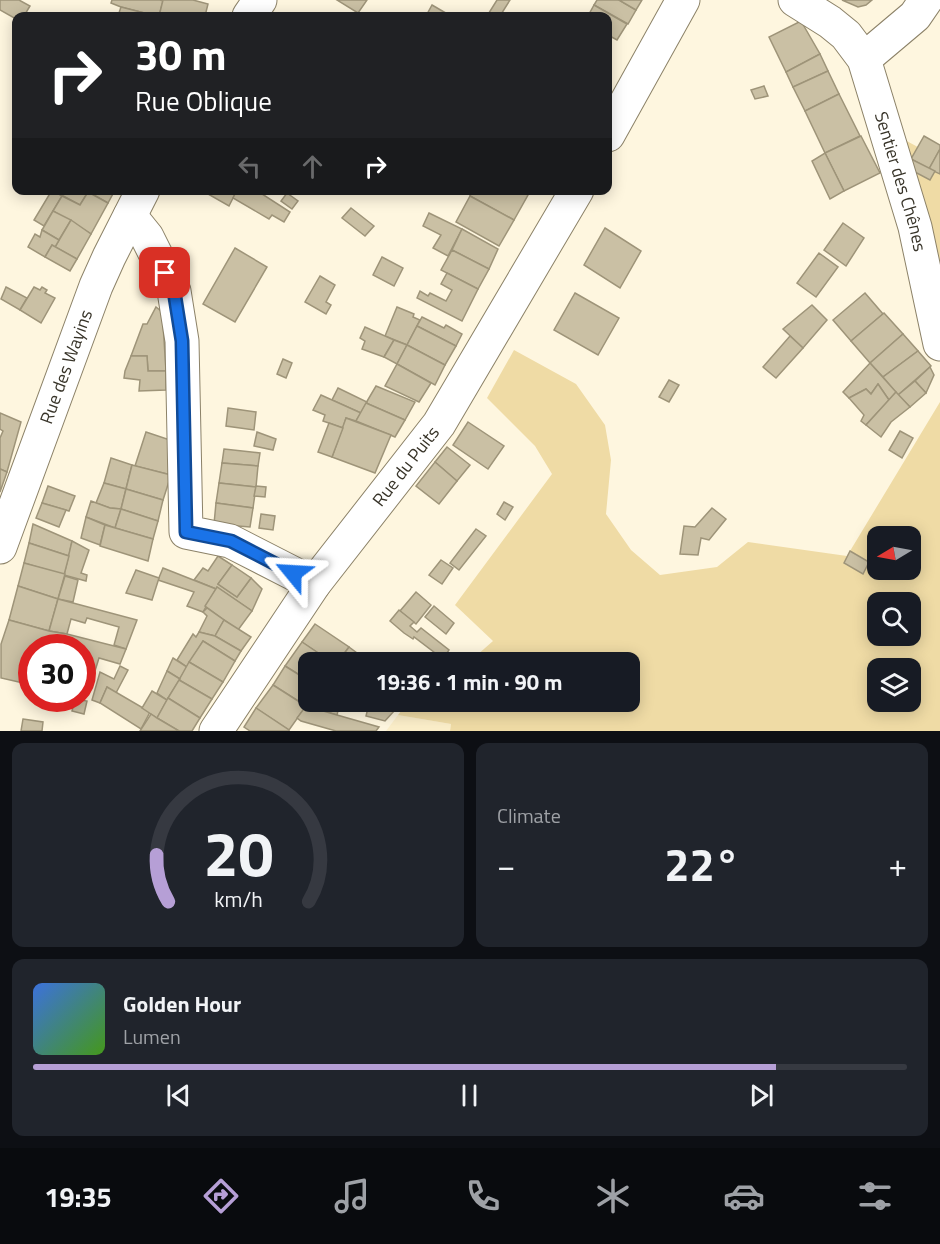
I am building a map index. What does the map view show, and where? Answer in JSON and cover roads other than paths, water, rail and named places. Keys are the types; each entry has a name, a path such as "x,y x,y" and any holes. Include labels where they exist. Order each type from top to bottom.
{"street":[{"path":"612,128 683,0"},
{"name":"Sentier des Chênes","path":"795,0 838,28 864,59 915,227 940,344"},
{"path":"864,59 915,16 926,0"},
{"name":"Rue du Puits","path":"216,731 314,584 439,424 574,195"},
{"path":"136,203 147,237 174,291 182,341 186,532 231,541 314,584"},
{"name":"Rue des Wayins","path":"0,547 96,286 136,203"}]}
